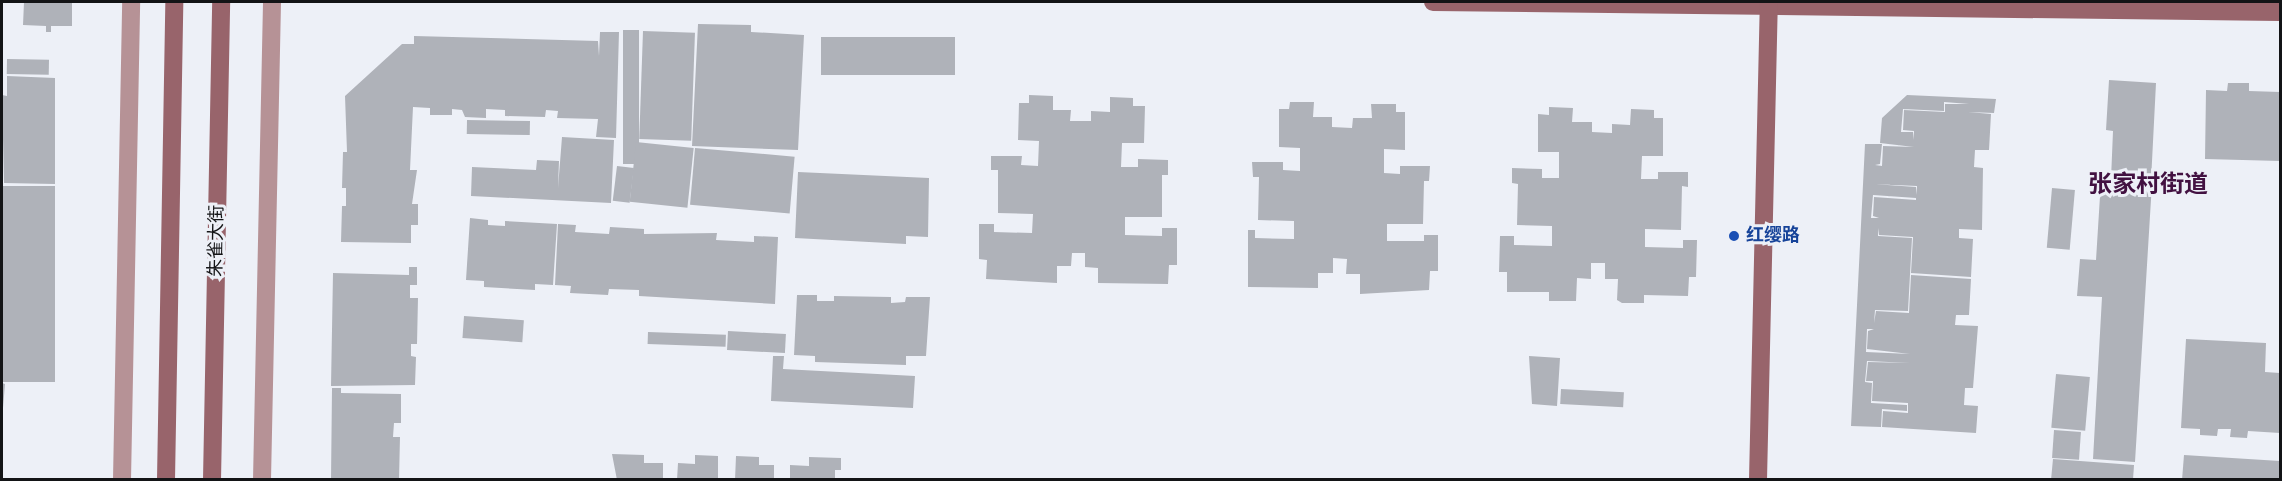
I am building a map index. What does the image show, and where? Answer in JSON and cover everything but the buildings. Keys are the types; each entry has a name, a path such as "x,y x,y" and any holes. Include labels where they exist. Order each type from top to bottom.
{"street":[{"path":"122,480 131,2"},
{"path":"166,480 174,2"},
{"name":"朱雀大街","path":"212,480 221,2"},
{"path":"262,480 272,2"},
{"path":"1433,2 2280,12"},
{"path":"1758,480 1769,5"}],"place":[{"name":"红缨路","path":"1734,236"}],"district":[{"name":"张家村街道","path":"2148,185"}]}
